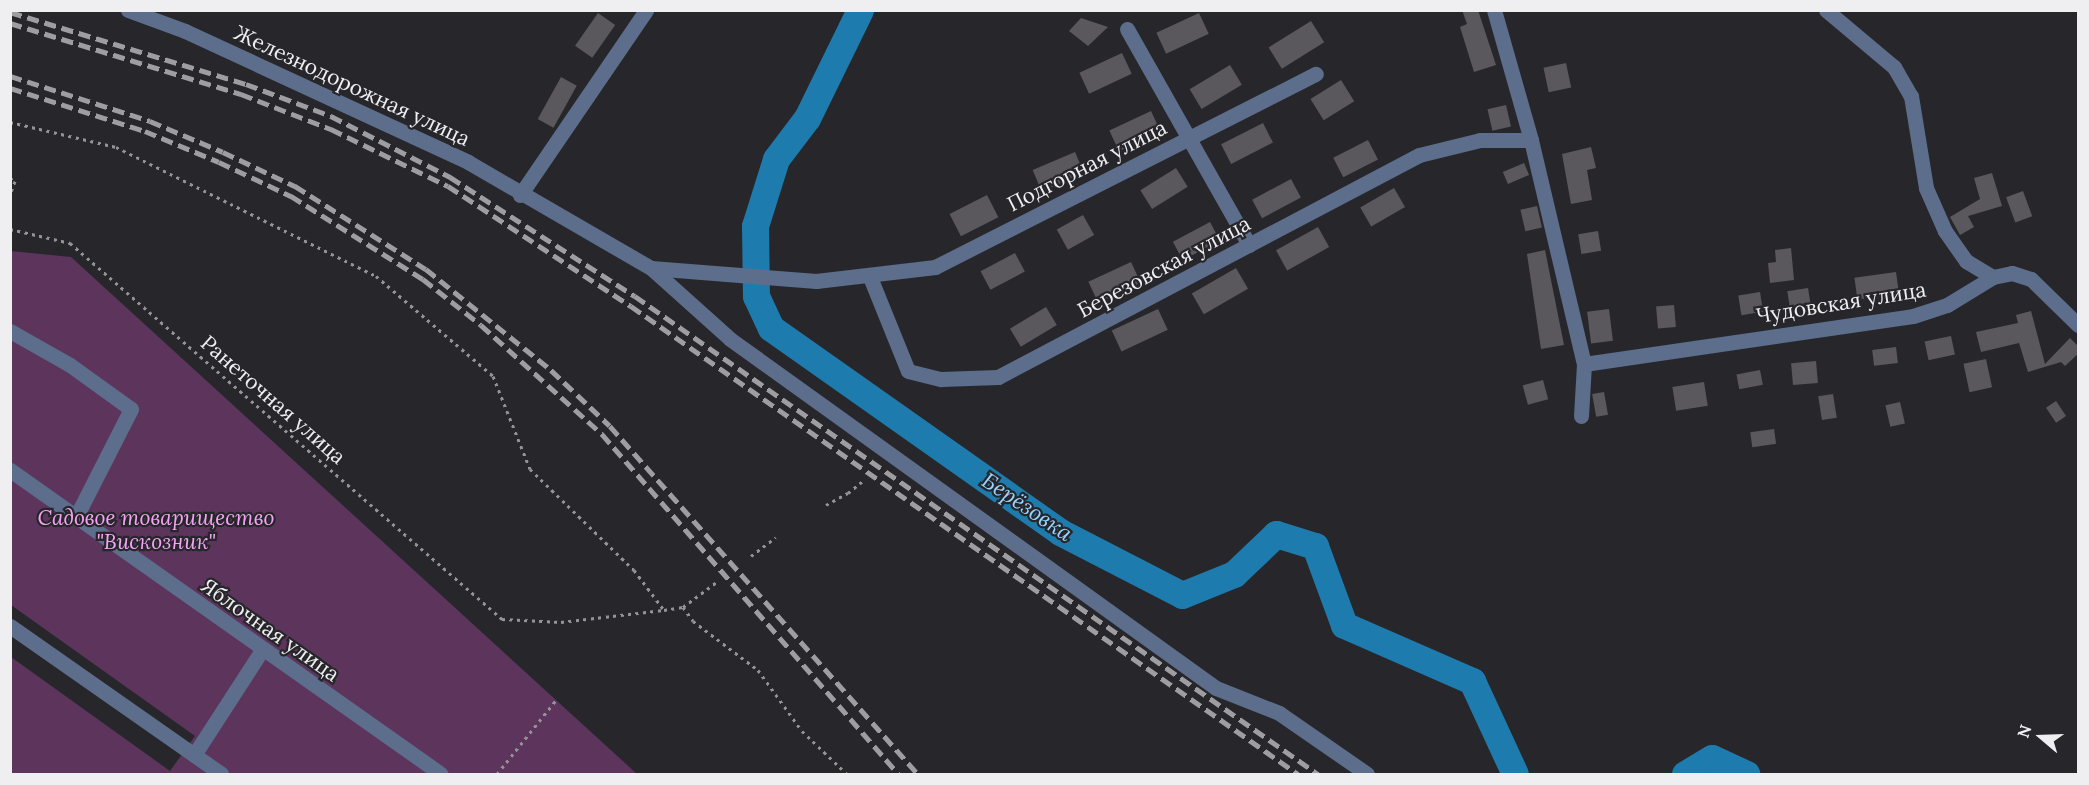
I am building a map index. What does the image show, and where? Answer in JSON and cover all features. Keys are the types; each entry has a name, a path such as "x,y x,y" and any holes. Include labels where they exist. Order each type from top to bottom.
{"street":[{"name":"Железнодорожная улица","path":"128,10 185,31 468,162 520,195 651,268"},
{"path":"520,195 646,10"},
{"path":"1494,10 1531,140 1584,364 1581,416"},
{"path":"1826,10 1894,67 1911,96 1926,188 1944,231 1966,261 1993,277"},
{"path":"1127,29 1186,139 1249,245"},
{"name":"Подгорная улица","path":"651,268 816,281 935,267 1316,74"},
{"name":"Березовская улица","path":"870,276 908,371 941,379 998,377 1419,155 1480,140 1531,140"},
{"path":"651,268 730,339 1216,688 1279,713 1368,774"},
{"name":"Чудовская улица","path":"1584,364 1913,316 1947,305 1993,277 2012,273 2031,279 2079,325"},
{"path":"10,331 70,364 130,410 76,517"},
{"name":"Яблочная улица","path":"10,470 262,650 441,774"},
{"path":"10,626 221,774"},
{"path":"194,755 262,650"}],"path":[{"path":"10,122 116,147 376,276 493,376 530,469 634,570 664,610 683,607 718,581"},
{"path":"10,178 15,181 10,195"},
{"name":"Ранеточная улица","path":"10,229 70,243 502,619 561,622 664,610"},
{"path":"826,505 865,478"},
{"path":"751,556 776,537"},
{"path":"683,607 693,621 758,670 802,731 847,774"},
{"path":"497,774 555,700"}],"green space":[{"name":"Садовое товарищество \"Вискозник\"","path":"11,251 71,257 637,774 11,774 11,657 170,771 195,736 11,605"}],"building":[{"path":"1462,10 1478,10 1496,65 1474,72 1460,27 1467,24"},
{"path":"598,13 615,25 592,58 575,46"},
{"path":"1199,13 1209,34 1166,54 1156,33"},
{"path":"1081,18 1108,27 1088,46 1069,31"},
{"path":"1311,21 1324,42 1282,69 1269,47"},
{"path":"1122,53 1132,74 1089,94 1079,73"},
{"path":"1566,63 1571,87 1549,92 1544,68"},
{"path":"1230,65 1242,85 1202,109 1190,89"},
{"path":"561,77 577,86 553,128 538,119"},
{"path":"1341,80 1354,101 1324,120 1310,99"},
{"path":"1506,105 1511,126 1492,131 1487,109"},
{"path":"1151,111 1161,132 1119,151 1109,130"},
{"path":"1263,123 1273,143 1231,164 1221,144"},
{"path":"1368,140 1378,160 1343,177 1333,158"},
{"path":"1591,147 1596,168 1587,170 1592,200 1571,204 1562,154"},
{"path":"1075,152 1084,173 1042,191 1033,170"},
{"path":"1524,163 1529,175 1508,184 1503,172"},
{"path":"1176,168 1188,187 1152,209 1140,190"},
{"path":"1992,173 2002,206 1968,216 1974,227 1960,235 1950,217 1980,199 1974,178"},
{"path":"1291,179 1301,198 1262,218 1252,200"},
{"path":"1394,188 1405,207 1371,227 1360,208"},
{"path":"2023,191 2032,216 2015,223 2006,197"},
{"path":"987,195 998,217 961,236 950,214"},
{"path":"1537,206 1542,227 1525,231 1520,210"},
{"path":"1083,215 1094,235 1068,250 1057,230"},
{"path":"1210,222 1220,241 1183,260 1173,242"},
{"path":"1318,227 1329,247 1287,270 1276,250"},
{"path":"1598,231 1601,251 1581,254 1578,234"},
{"path":"1791,248 1794,280 1770,283 1768,263 1776,262 1775,250"},
{"path":"1545,250 1564,345 1541,349 1527,254"},
{"path":"1015,253 1025,272 990,290 981,271"},
{"path":"1131,262 1141,283 1098,303 1088,282"},
{"path":"1236,268 1248,289 1204,314 1192,294"},
{"path":"1896,272 1899,294 1857,300 1854,278"},
{"path":"1808,288 1811,307 1790,310 1787,291"},
{"path":"1760,292 1763,312 1741,315 1738,295"},
{"path":"1674,305 1676,327 1658,328 1656,307"},
{"path":"1046,307 1057,325 1021,347 1010,329"},
{"path":"1158,309 1168,330 1121,351 1112,331"},
{"path":"1609,309 1613,341 1591,343 1587,312"},
{"path":"2031,311 2045,364 2070,338 2079,347 2079,353 2065,366 2061,362 2028,372 2019,343 1981,352 1976,332 2018,323 2016,315"},
{"path":"1951,336 1955,355 1929,360 1925,342"},
{"path":"1896,347 1898,363 1874,366 1872,350"},
{"path":"1986,359 1992,387 1970,392 1964,364"},
{"path":"1816,361 1818,383 1793,385 1791,363"},
{"path":"1760,370 1763,385 1739,389 1736,375"},
{"path":"1543,380 1548,399 1528,405 1523,385"},
{"path":"1704,382 1708,406 1676,411 1672,387"},
{"path":"1604,392 1608,415 1596,417 1592,394"},
{"path":"1833,394 1837,418 1822,420 1818,396"},
{"path":"2056,401 2066,416 2056,423 2046,408"},
{"path":"1900,402 1905,423 1890,427 1885,405"},
{"path":"1774,429 1776,444 1752,447 1750,432"}],"waterway":[{"name":"Берёзовка","path":"860,10 807,118 776,159 755,226 756,296 771,328 1060,532 1182,595 1234,574 1276,534 1315,546 1344,625 1472,681 1515,774"},
{"name":"Берёзовка","path":"1685,774 1712,758 1746,774"}],"railway":[{"path":"10,12 246,84 331,116 450,177 635,296 1318,774"},
{"path":"10,23 241,94 331,129 448,186 631,306 1298,774"},
{"path":"10,76 150,121 223,152 295,186 426,269 551,370 610,426 918,774"},
{"path":"10,88 145,131 219,162 291,196 423,279 481,325 602,434 899,774"}]}
